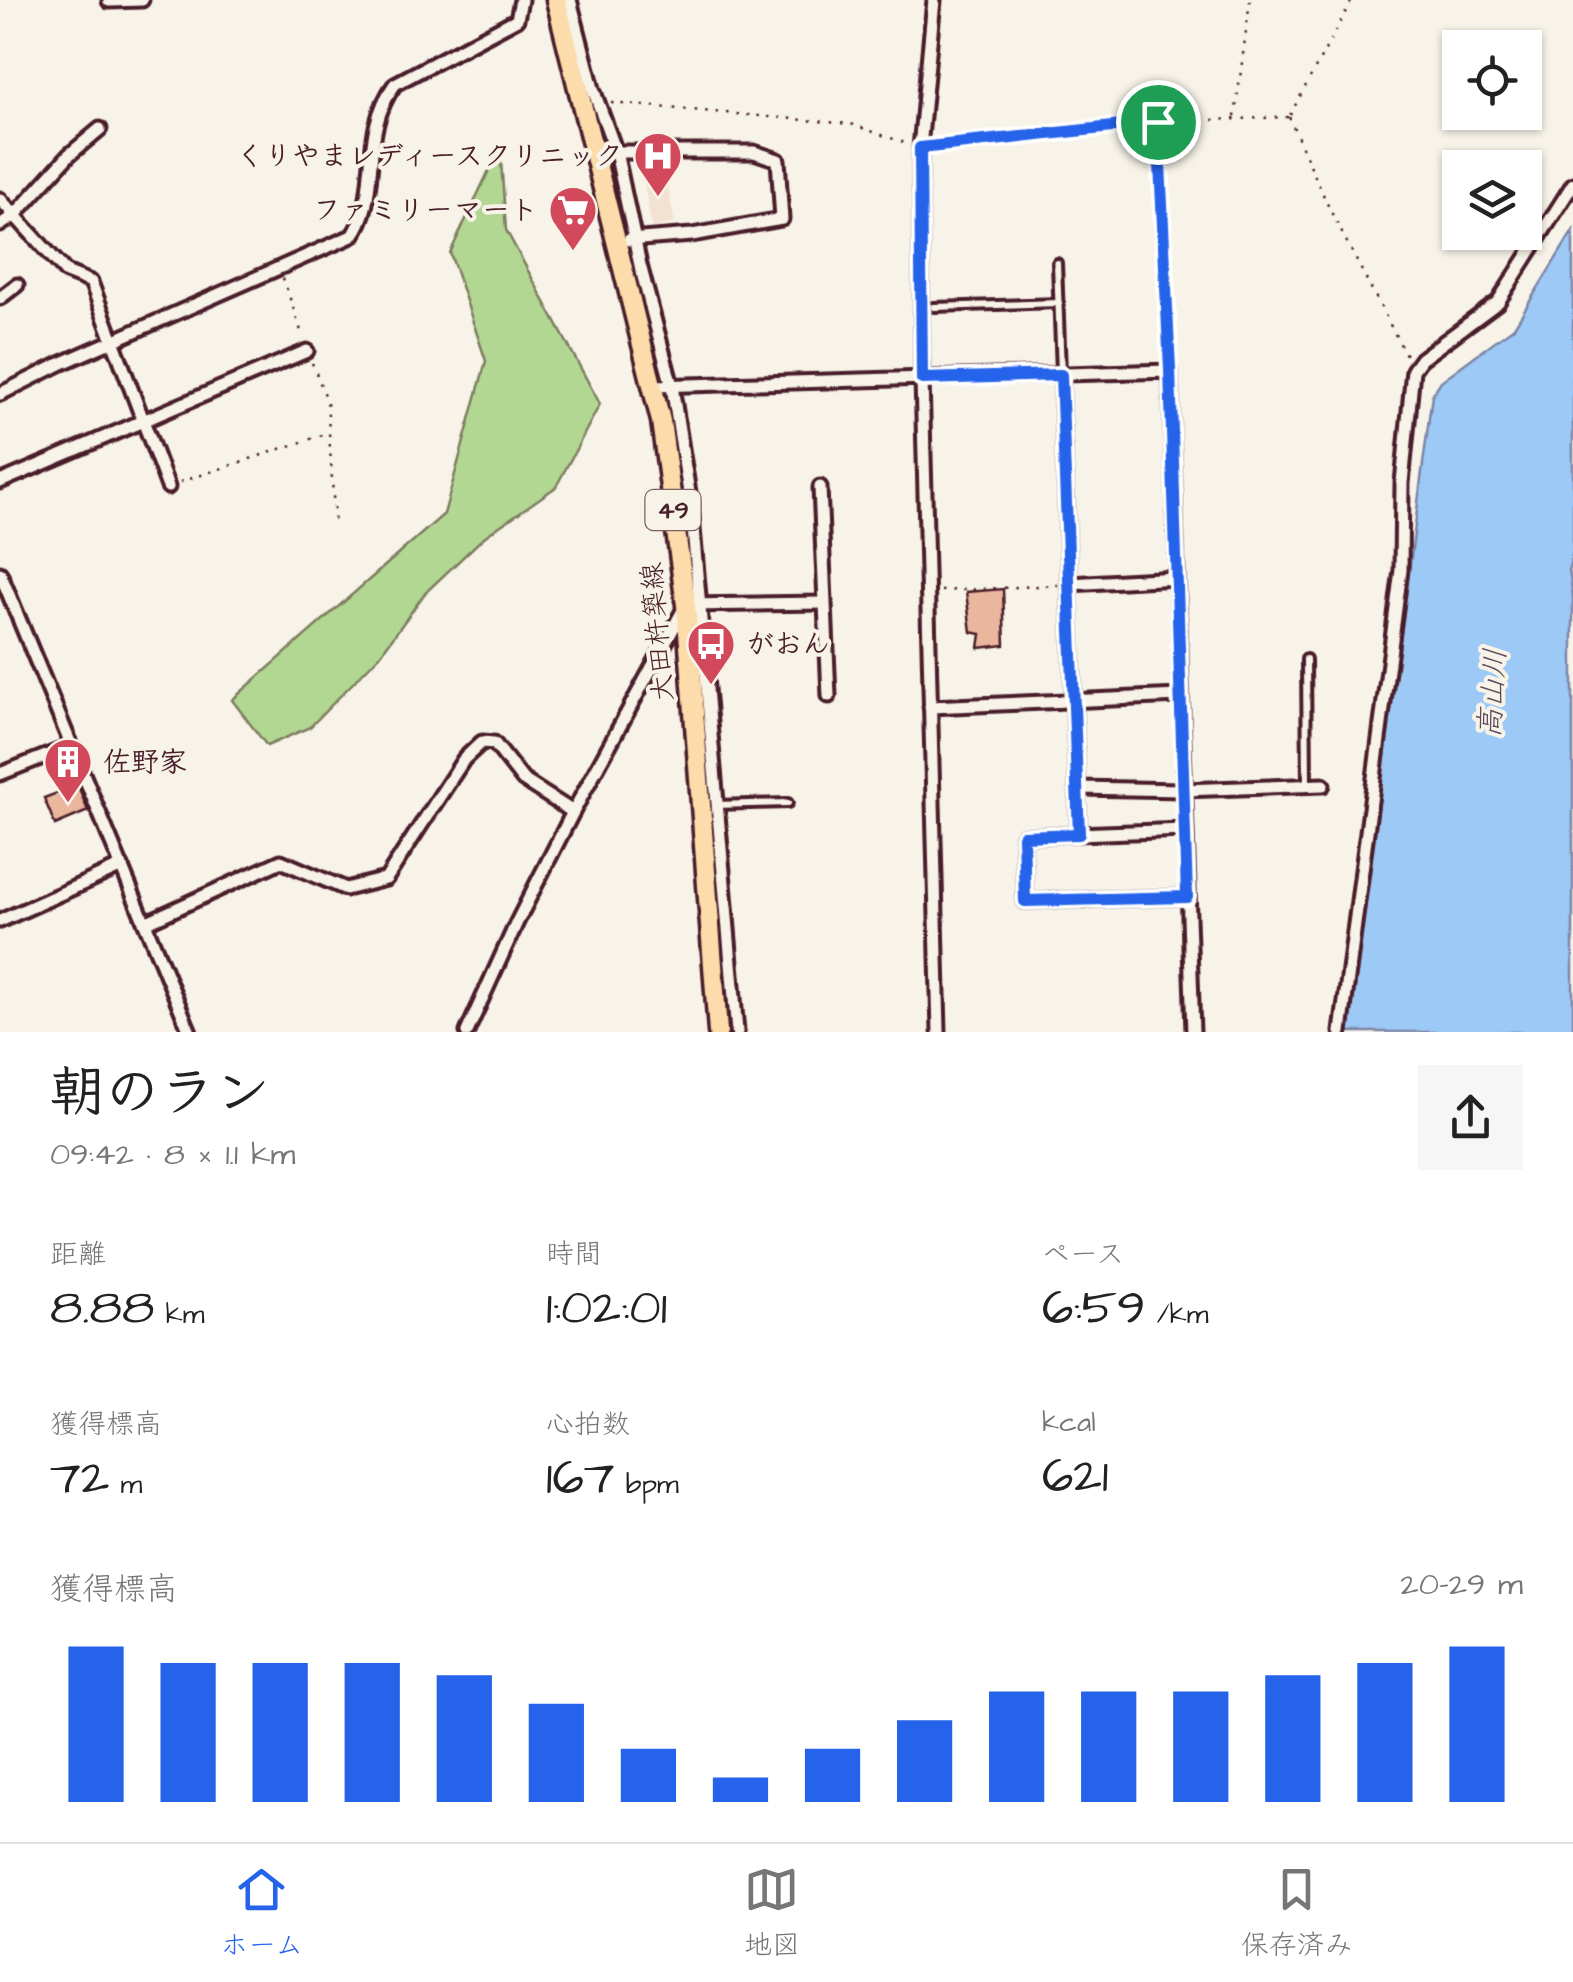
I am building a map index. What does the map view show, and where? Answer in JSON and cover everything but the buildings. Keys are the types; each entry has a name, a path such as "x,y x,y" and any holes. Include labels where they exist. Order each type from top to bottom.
{"main road":[{"name":"大田杵築線","path":"556,0 592,152 625,241 663,386 661,421 693,605 699,805 718,1032"}],"street":[{"path":"109,1 142,0"},
{"path":"0,394 352,236 365,219 373,134 383,100 395,84 517,19 521,0"},
{"path":"570,0 616,152 625,241 692,235 782,219 778,160 754,152 616,152 592,152"},
{"path":"934,0 920,148 939,1032"},
{"path":"0,225 14,216 69,155 100,129"},
{"path":"1341,1032 1401,570 1402,482 1413,370 1421,358 1498,302 1573,184"},
{"path":"0,199 66,272 91,282 168,487"},
{"path":"0,298 17,285"},
{"path":"0,482 307,350"},
{"path":"663,386 1170,370 1192,1032"},
{"path":"1061,375 1079,834"},
{"path":"820,487 829,696"},
{"path":"0,574 190,1032"},
{"path":"1070,584 1177,578"},
{"path":"693,605 824,602"},
{"path":"693,605 719,805 737,1032"},
{"path":"466,1032 573,812 693,605"},
{"path":"930,706 1180,696"},
{"path":"144,923 282,861 346,889 386,879 464,760 482,742 494,743 523,780 573,812"},
{"path":"0,774 71,746"},
{"path":"1078,788 1183,790 1322,784"},
{"path":"1185,830 1023,836 1025,901 1187,897"},
{"path":"0,921 122,866"}],"lane":[{"path":"1057,263 1061,375"},
{"path":"934,307 1058,303"},
{"path":"1306,659 1306,785"},
{"path":"699,805 788,802"}],"path":[{"path":"1235,118 1250,0"},
{"path":"1289,116 1352,0"},
{"path":"598,102 851,124 920,148 1158,122 1289,116"},
{"path":"1289,116 1330,210 1413,370"},
{"path":"1158,122 1170,370"},
{"path":"280,268 327,400 336,527"},
{"path":"168,487 330,433"},
{"path":"927,592 1070,584"}],"shaded area":[{"path":"664,169 675,223 652,228 642,173"}],"green space":[{"path":"500,147 506,230 600,404 556,487 484,537 425,593 380,655 310,727 267,746 232,700 444,514 486,361 450,253"}],"water":[{"name":"高山川","path":"1573,231 1573,551 1569,569 1573,597 1573,1032 1349,1032 1432,395 1441,381 1514,327"}],"place":[{"name":"くりやまレディースクリニック","path":"658,198"},
{"name":"ファミリーマート","path":"573,252"},
{"name":"がおん","path":"711,686"},
{"name":"佐野家","path":"68,804"}],"route":[{"path":"1158,122 1187,897 1025,901 1023,836 1079,834 1061,375 922,379 920,148 1158,122"}]}
